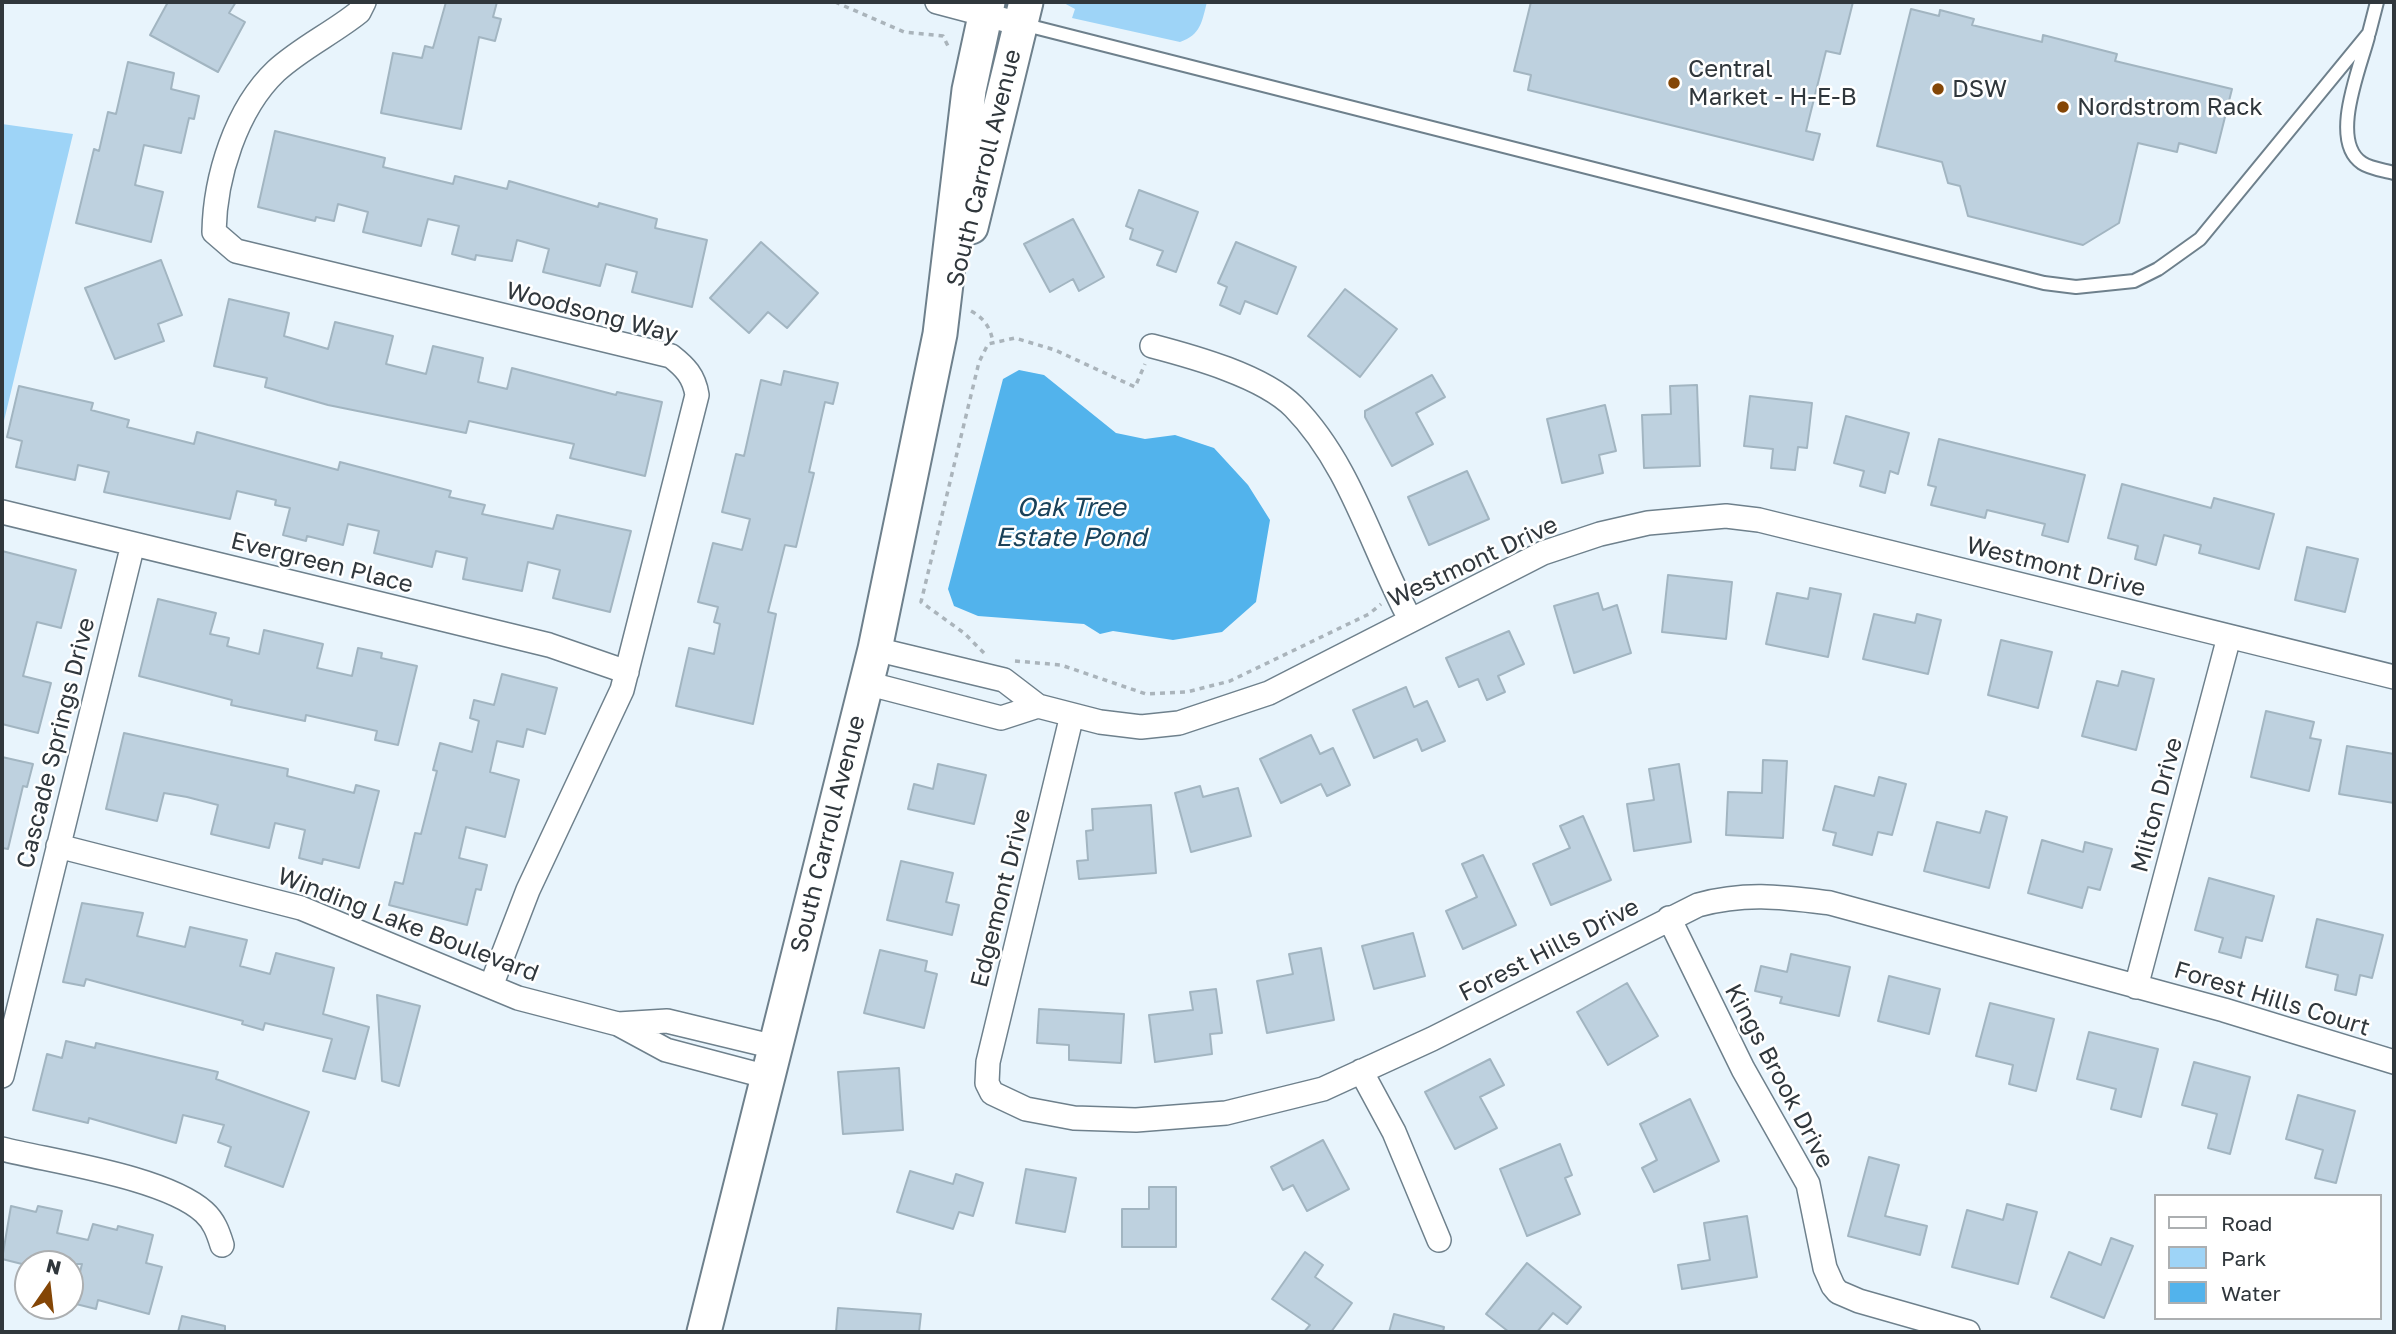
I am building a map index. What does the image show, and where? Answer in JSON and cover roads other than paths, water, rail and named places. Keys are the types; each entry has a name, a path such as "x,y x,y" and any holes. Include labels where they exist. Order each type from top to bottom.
{"main road":[{"name":"South Carroll Avenue","path":"704,1332 874,649 940,334 969,90 987,8"},
{"name":"South Carroll Avenue","path":"940,334 962,266 1023,13"}],"street":[{"name":"Woodsong Way","path":"364,2 359,12 277,70 255,94 245,110 226,164 214,214 214,232 236,251 671,356 684,366 695,381 697,395 628,672 606,730 528,890 491,986"},
{"path":"937,2 1023,13"},
{"path":"1152,346 1207,361 1242,375 1293,406 1336,461 1410,619"},
{"name":"Evergreen Place","path":"2,512 549,645 628,672"},
{"name":"Westmont Drive","path":"874,649 1004,680 1038,706 1072,715 1141,727 1179,723 1230,709 1269,693 1543,553 1600,534 1648,523 1726,516 1759,520 2394,677"},
{"name":"Cascade Springs Drive","path":"2,1076 133,544"},
{"name":"Milton Drive","path":"2136,987 2229,638"},
{"path":"866,683 1001,718 1038,706"},
{"name":"Edgemont Drive","path":"992,1093 987,1083 988,1062 1072,715"},
{"name":"Winding Lake Boulevard","path":"58,846 301,908 518,998 618,1024 666,1050 772,1062"},
{"name":"Forest Hills Drive","path":"992,1093 1026,1110 1074,1118 1136,1121 1226,1113 1323,1089 1432,1039 1669,918 1698,905 1731,896 1765,895 1830,903 2136,987"},
{"name":"Kings Brook Drive","path":"1669,918 1743,1069 1808,1184 1825,1268 1833,1286 1838,1292 1859,1301 1968,1332"},
{"name":"Forest Hills Court","path":"2136,987 2394,1062"},
{"name":"Winding Lake Boulevard","path":"618,1024 667,1021 772,1062"},
{"path":"1361,1072 1394,1132 1439,1240"},
{"path":"2,1149 168,1191 204,1211 213,1221 222,1245"}],"lane":[{"path":"2377,2 2348,115 2347,142 2363,163 2394,173"},
{"path":"1023,13 2031,280 2076,287 2134,281 2158,269 2200,239 2369,33"}],"water":[{"name":"Oak Tree Estate Pond","path":"1019,370 1044,375 1116,433 1145,439 1175,435 1214,448 1248,485 1270,520 1256,602 1222,632 1173,640 1113,631 1100,634 1084,624 978,616 954,606 948,589 1003,379"}],"place":[{"name":"Central Market - H-E-B","path":"1674,83"},
{"name":"DSW","path":"1938,89"},
{"name":"Nordstrom Rack","path":"2063,107"}]}
